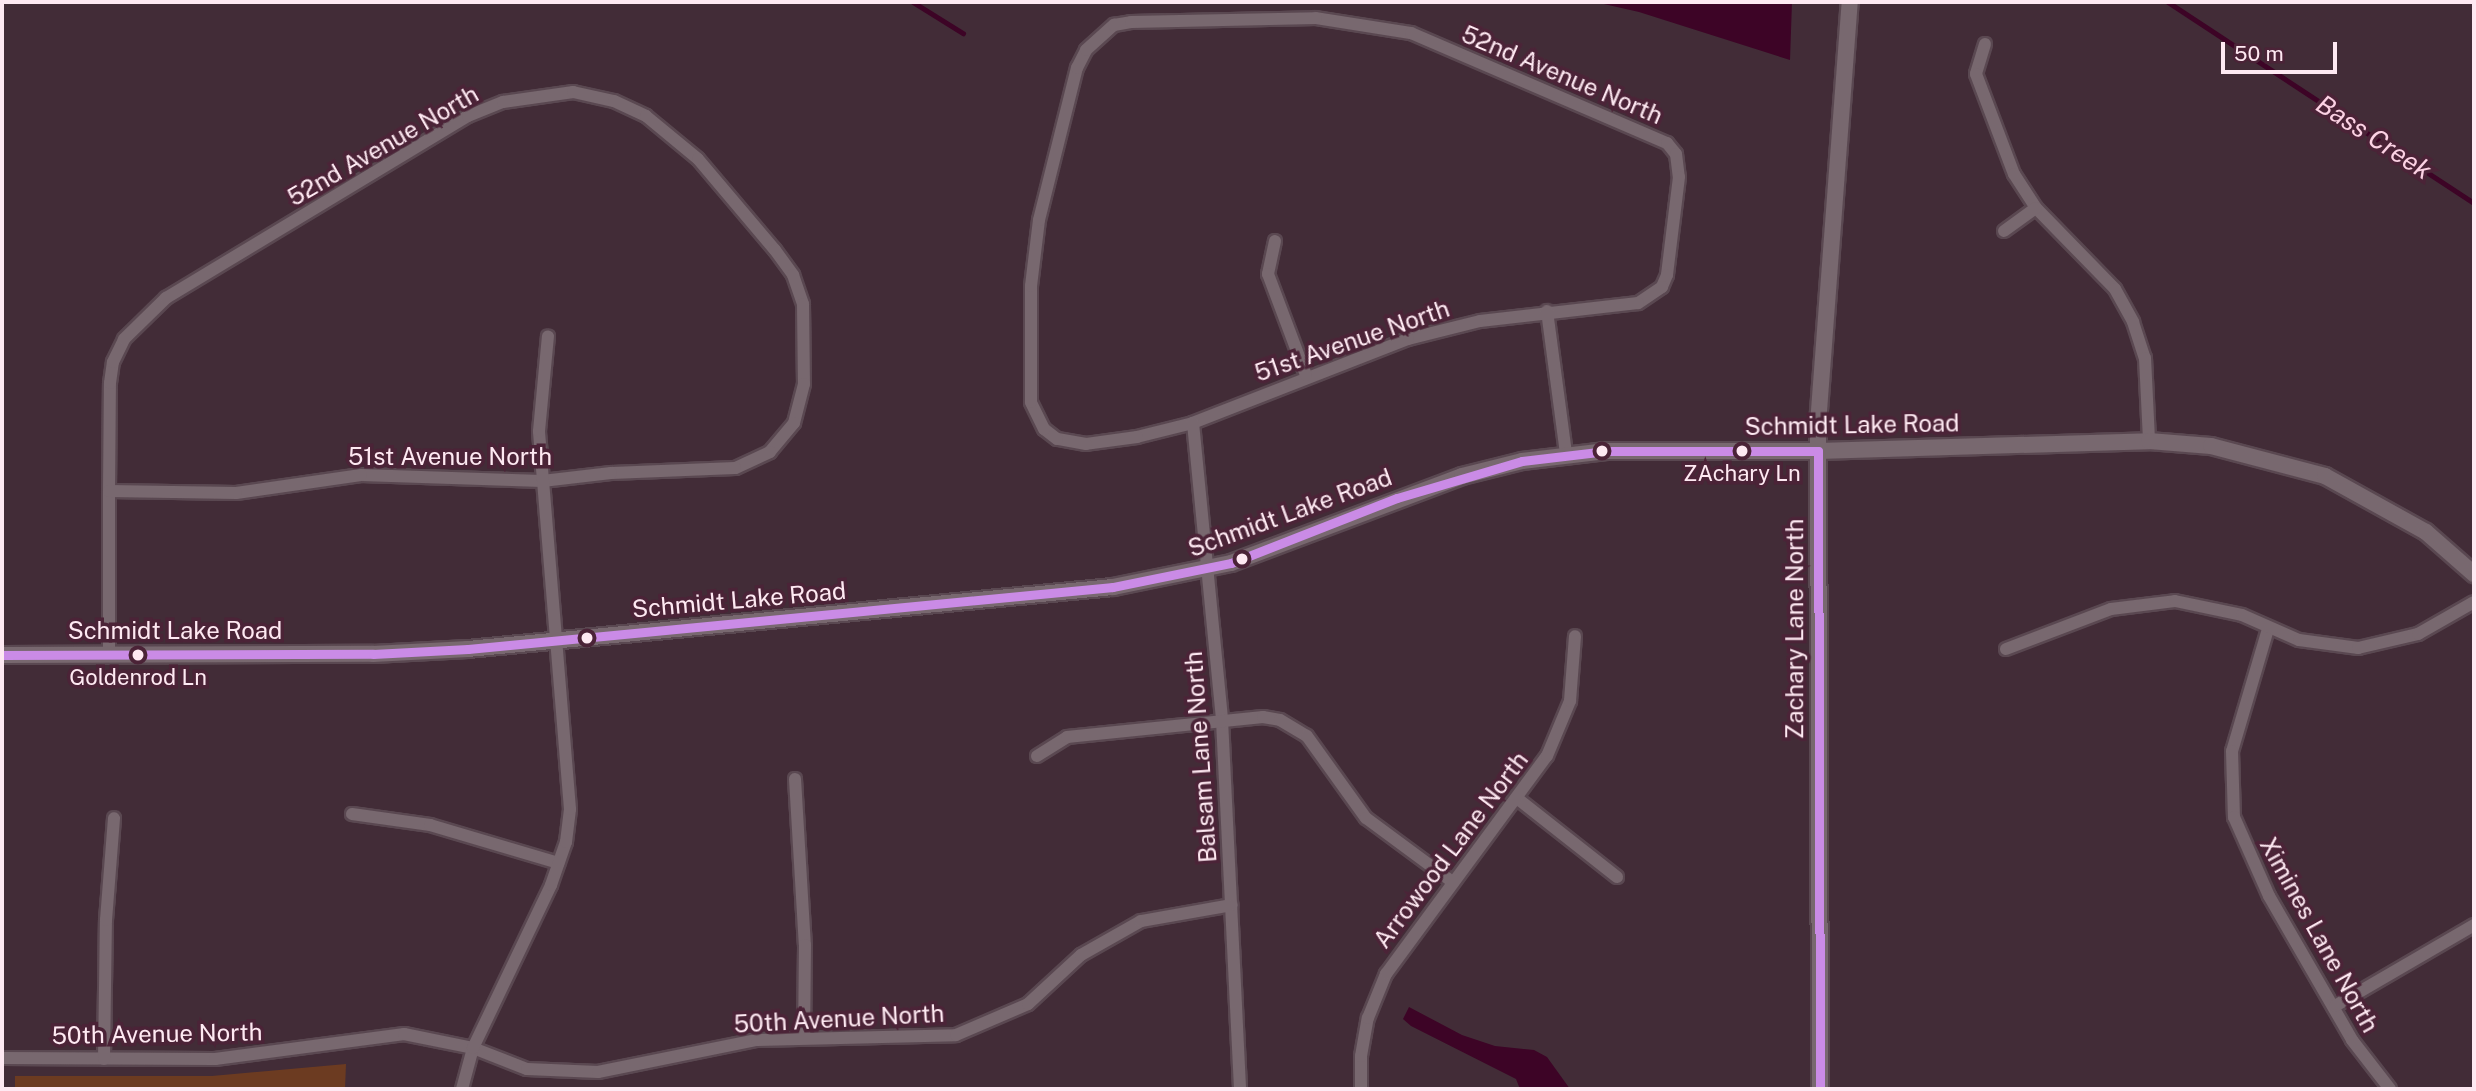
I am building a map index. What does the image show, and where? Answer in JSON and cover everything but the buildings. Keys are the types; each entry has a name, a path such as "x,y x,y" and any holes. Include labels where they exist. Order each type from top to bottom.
{"street":[{"name":"Zachary Lane North","path":"1820,1089 1818,451 1850,2"},
{"name":"52nd Avenue North","path":"1086,444 1057,439 1044,429 1031,402 1031,286 1038,220 1077,68 1092,41 1114,25 1131,22 1316,18 1411,33 1667,144 1676,154 1679,177 1667,275"},
{"path":"1985,44 1976,74 2014,174 2036,208 2115,289 2133,323 2146,358 2149,441"},
{"name":"52nd Avenue North","path":"109,653 110,383 113,362 124,339 166,298 468,116 527,96 573,92 614,101 646,116 698,159 793,275 803,304 804,384 801,404 783,440"},
{"path":"2004,231 2036,208"},
{"path":"1275,241 1268,274 1306,375"},
{"name":"51st Avenue North","path":"1086,444 1193,423 1306,375 1408,339 1479,321 1548,311 1638,303 1651,297 1667,275"},
{"path":"1548,311 1566,454"},
{"path":"462,1089 473,1048 558,863 570,809 539,431 548,336"},
{"name":"Balsam Lane North","path":"1193,423 1222,720 1240,1089"},
{"name":"51st Avenue North","path":"109,491 236,493 361,475 542,481 611,473 735,468 770,452 783,440"},
{"name":"Schmidt Lake Road","path":"2,655 373,654 557,640 1113,587 1207,569 1462,476 1566,454 1663,449 1818,451 2149,441 2211,446 2325,476 2426,532 2474,574"},
{"path":"2006,649 2077,619 2143,602 2212,607 2268,629 2326,646 2358,648 2418,634 2474,603"},
{"name":"Ximines Lane North","path":"2268,629 2232,751 2234,817 2258,877 2335,1006 2352,1040 2390,1089"},
{"name":"Arrowood Lane North","path":"1361,1089 1361,1056 1368,1018 1386,974 1451,881 1518,799 1548,756 1570,701 1575,636"},
{"path":"1037,756 1067,737 1263,717 1300,732 1366,818 1451,881"},
{"path":"795,779 805,945 804,1037"},
{"path":"1518,799 1617,877"},
{"path":"352,814 430,825 558,863"},
{"path":"104,1059 106,920 114,818"},
{"name":"50th Avenue North","path":"2,1058 258,1056 404,1034 473,1048 527,1069 598,1072 757,1040 956,1035 1028,1004 1081,955 1142,921 1232,905"},
{"path":"2335,1006 2474,925"}],"shaded area":[{"path":"1595,2 1792,2 1790,60 1639,12"},
{"path":"1409,1007 1462,1035 1495,1046 1534,1050 1547,1057 1570,1089 1520,1089 1516,1079 1411,1026 1403,1019"},
{"path":"346,1064 345,1089 15,1089 15,1076 212,1076"}],"waterway":[{"name":"Bass Creek","path":"913,2 963,33"},
{"name":"Bass Creek","path":"2168,2 2474,203"}],"transit line":[{"path":"2,655 373,654 468,649 1113,587 1231,563 1397,498 1522,461 1606,451 1818,451"},
{"path":"1818,451 1820,1089"}],"place":[{"name":"ZAchary Ln","path":"1742,451"},
{"name":"Goldenrod Ln","path":"138,655"}]}
